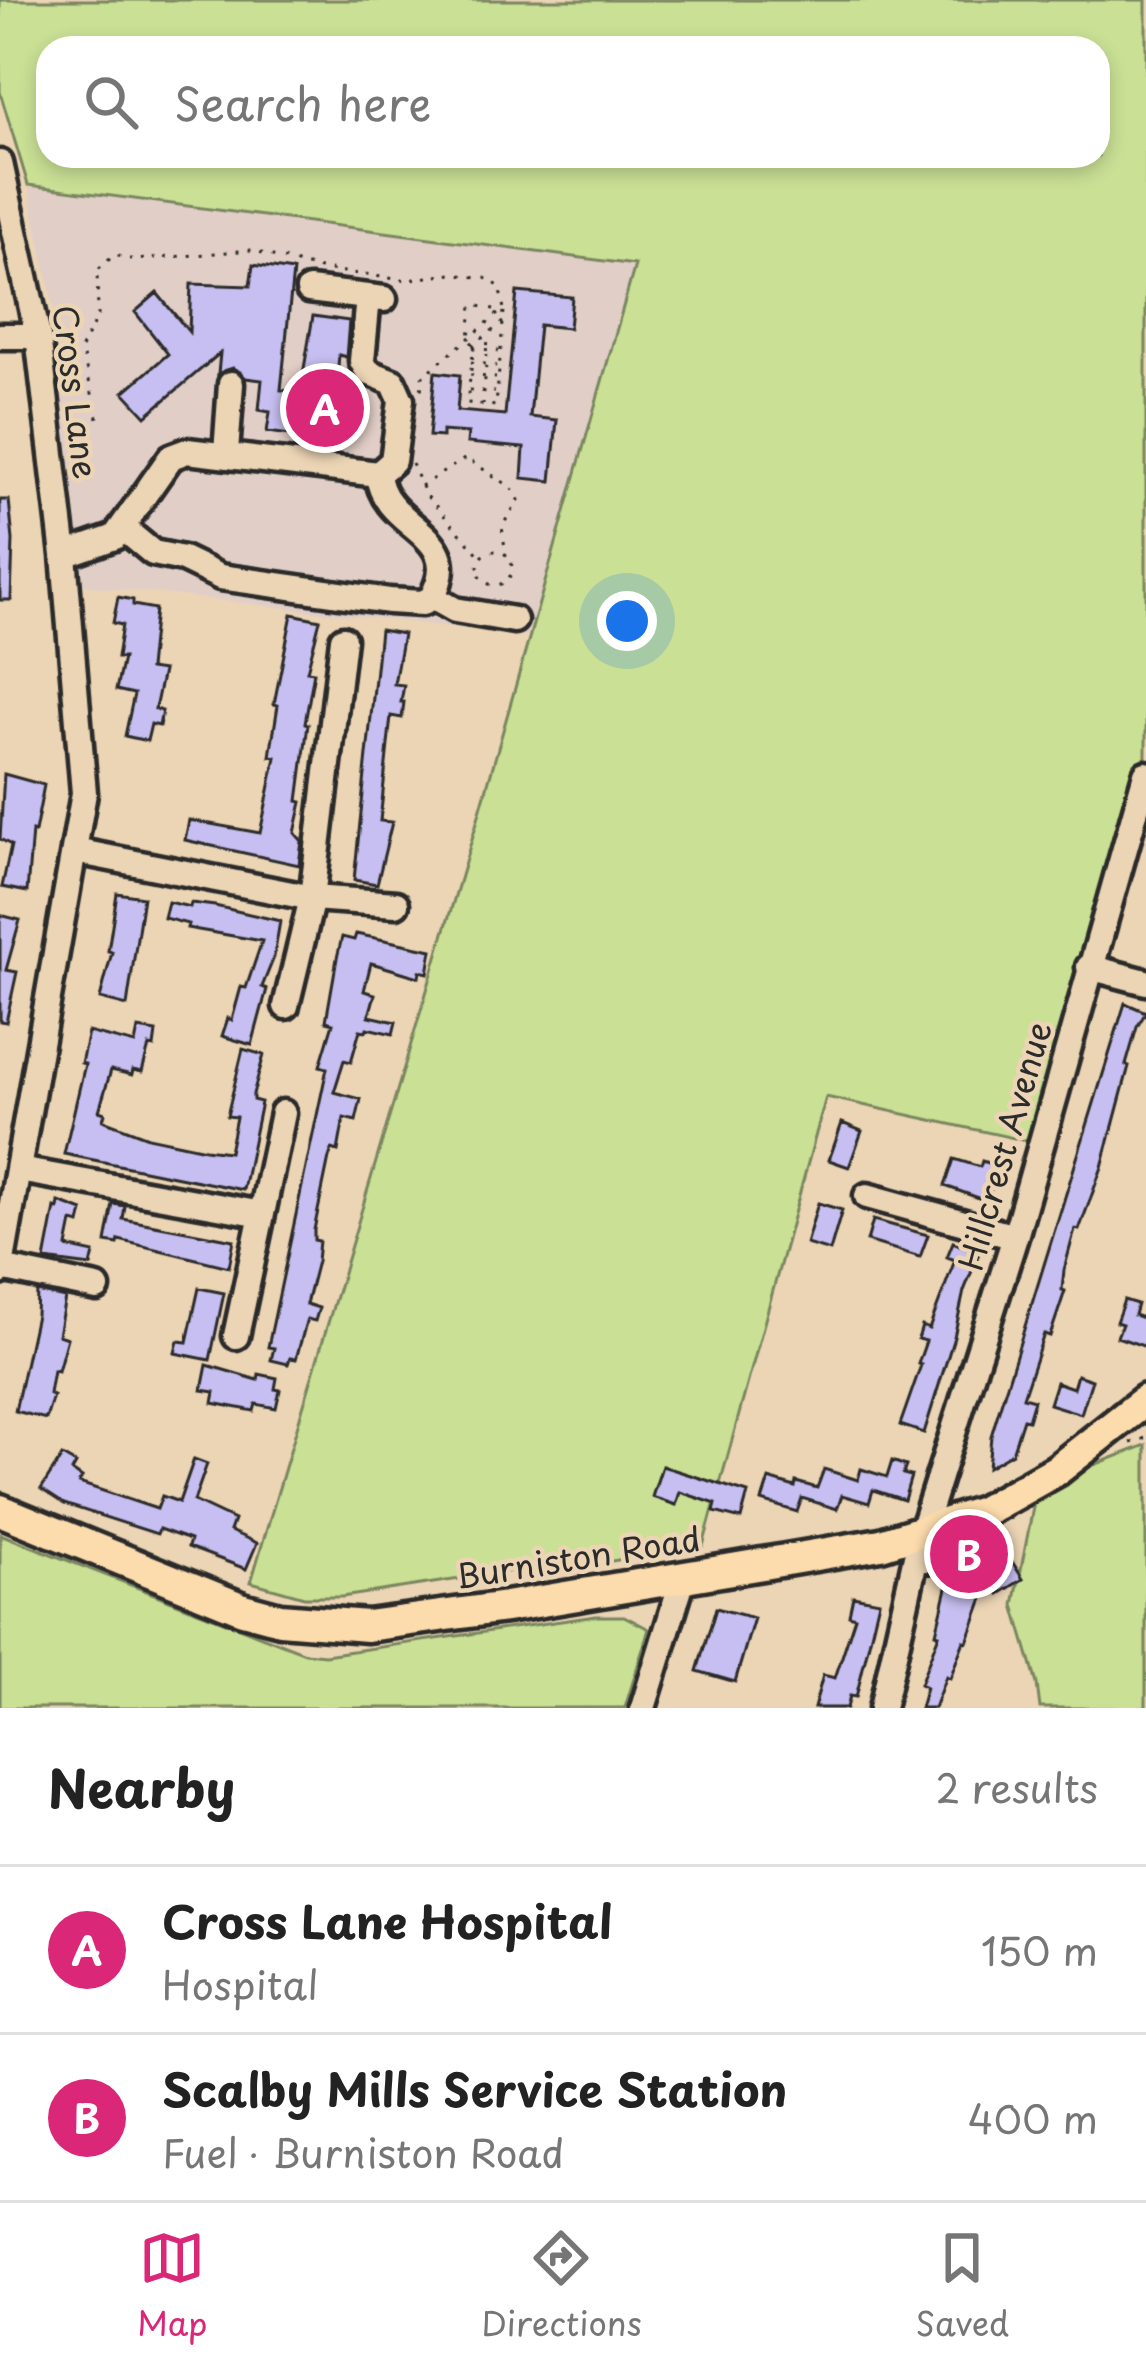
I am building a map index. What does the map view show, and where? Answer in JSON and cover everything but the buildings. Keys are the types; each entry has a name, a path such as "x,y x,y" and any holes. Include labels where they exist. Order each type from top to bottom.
{"main road":[{"name":"Burniston Road","path":"0,1510 243,1609 280,1619 367,1626 823,1556 919,1546 1057,1470 1146,1400"}],"street":[{"name":"Cross Lane","path":"0,163 38,336 64,555 84,793 0,1270"},
{"path":"64,555 106,542 124,529 171,457 187,451 378,474 393,461 401,400 393,382 368,372 362,361 376,298 309,290"},
{"path":"0,336 38,336"},
{"path":"226,453 231,384"},
{"path":"124,529 153,554 183,559 220,577 422,603 432,597 442,559 434,544 387,501 379,489 378,474"},
{"path":"432,597 455,610 514,620"},
{"path":"286,1006 312,898 343,639"},
{"name":"Hillcrest Avenue","path":"882,1708 919,1546 1015,1238 1146,773"},
{"path":"75,850 312,898 396,904"},
{"path":"1089,967 1146,982"},
{"path":"236,1336 283,1113"},
{"path":"19,1170 262,1214"},
{"path":"867,1196 1015,1238"},
{"path":"0,1270 98,1288"},
{"path":"643,1708 683,1579"}],"path":[{"path":"98,418 81,347 98,315 97,271 114,255 135,260 253,250 314,268 404,280 452,274 485,278 499,286 503,310 503,322 496,406 467,403 474,347 503,322"},
{"path":"500,351 474,347 469,339 472,305 503,310"},
{"path":"421,395 422,377 503,310"},
{"path":"487,336 501,338"},
{"path":"483,405 487,336"},
{"path":"471,362 499,366"},
{"path":"470,375 498,378"},
{"path":"468,390 497,392"},
{"path":"413,457 421,486 482,558"},
{"path":"421,486 466,458 511,487 518,500 501,533 512,571 496,585 486,583 479,574 482,558 491,552 506,556"}],"shaded area":[{"path":"28,185 636,264 530,636 66,583 54,485 58,330"}],"green space":[{"path":"0,0 1146,0 1146,774 1041,1144 826,1097 703,1546 527,1575 512,1571 342,1597 304,1597 251,1582 477,822 635,265 28,185 0,92"},
{"path":"1146,1445 1146,1708 1040,1708 1014,1605 1034,1502 1086,1468"},
{"path":"0,1534 305,1653 325,1655 596,1616 624,1616 649,1629 625,1708 0,1708"}],"place":[{"name":"Cross Lane Hospital","path":"325,408"},
{"name":"Scalby Mills Service Station","path":"969,1554"}]}
